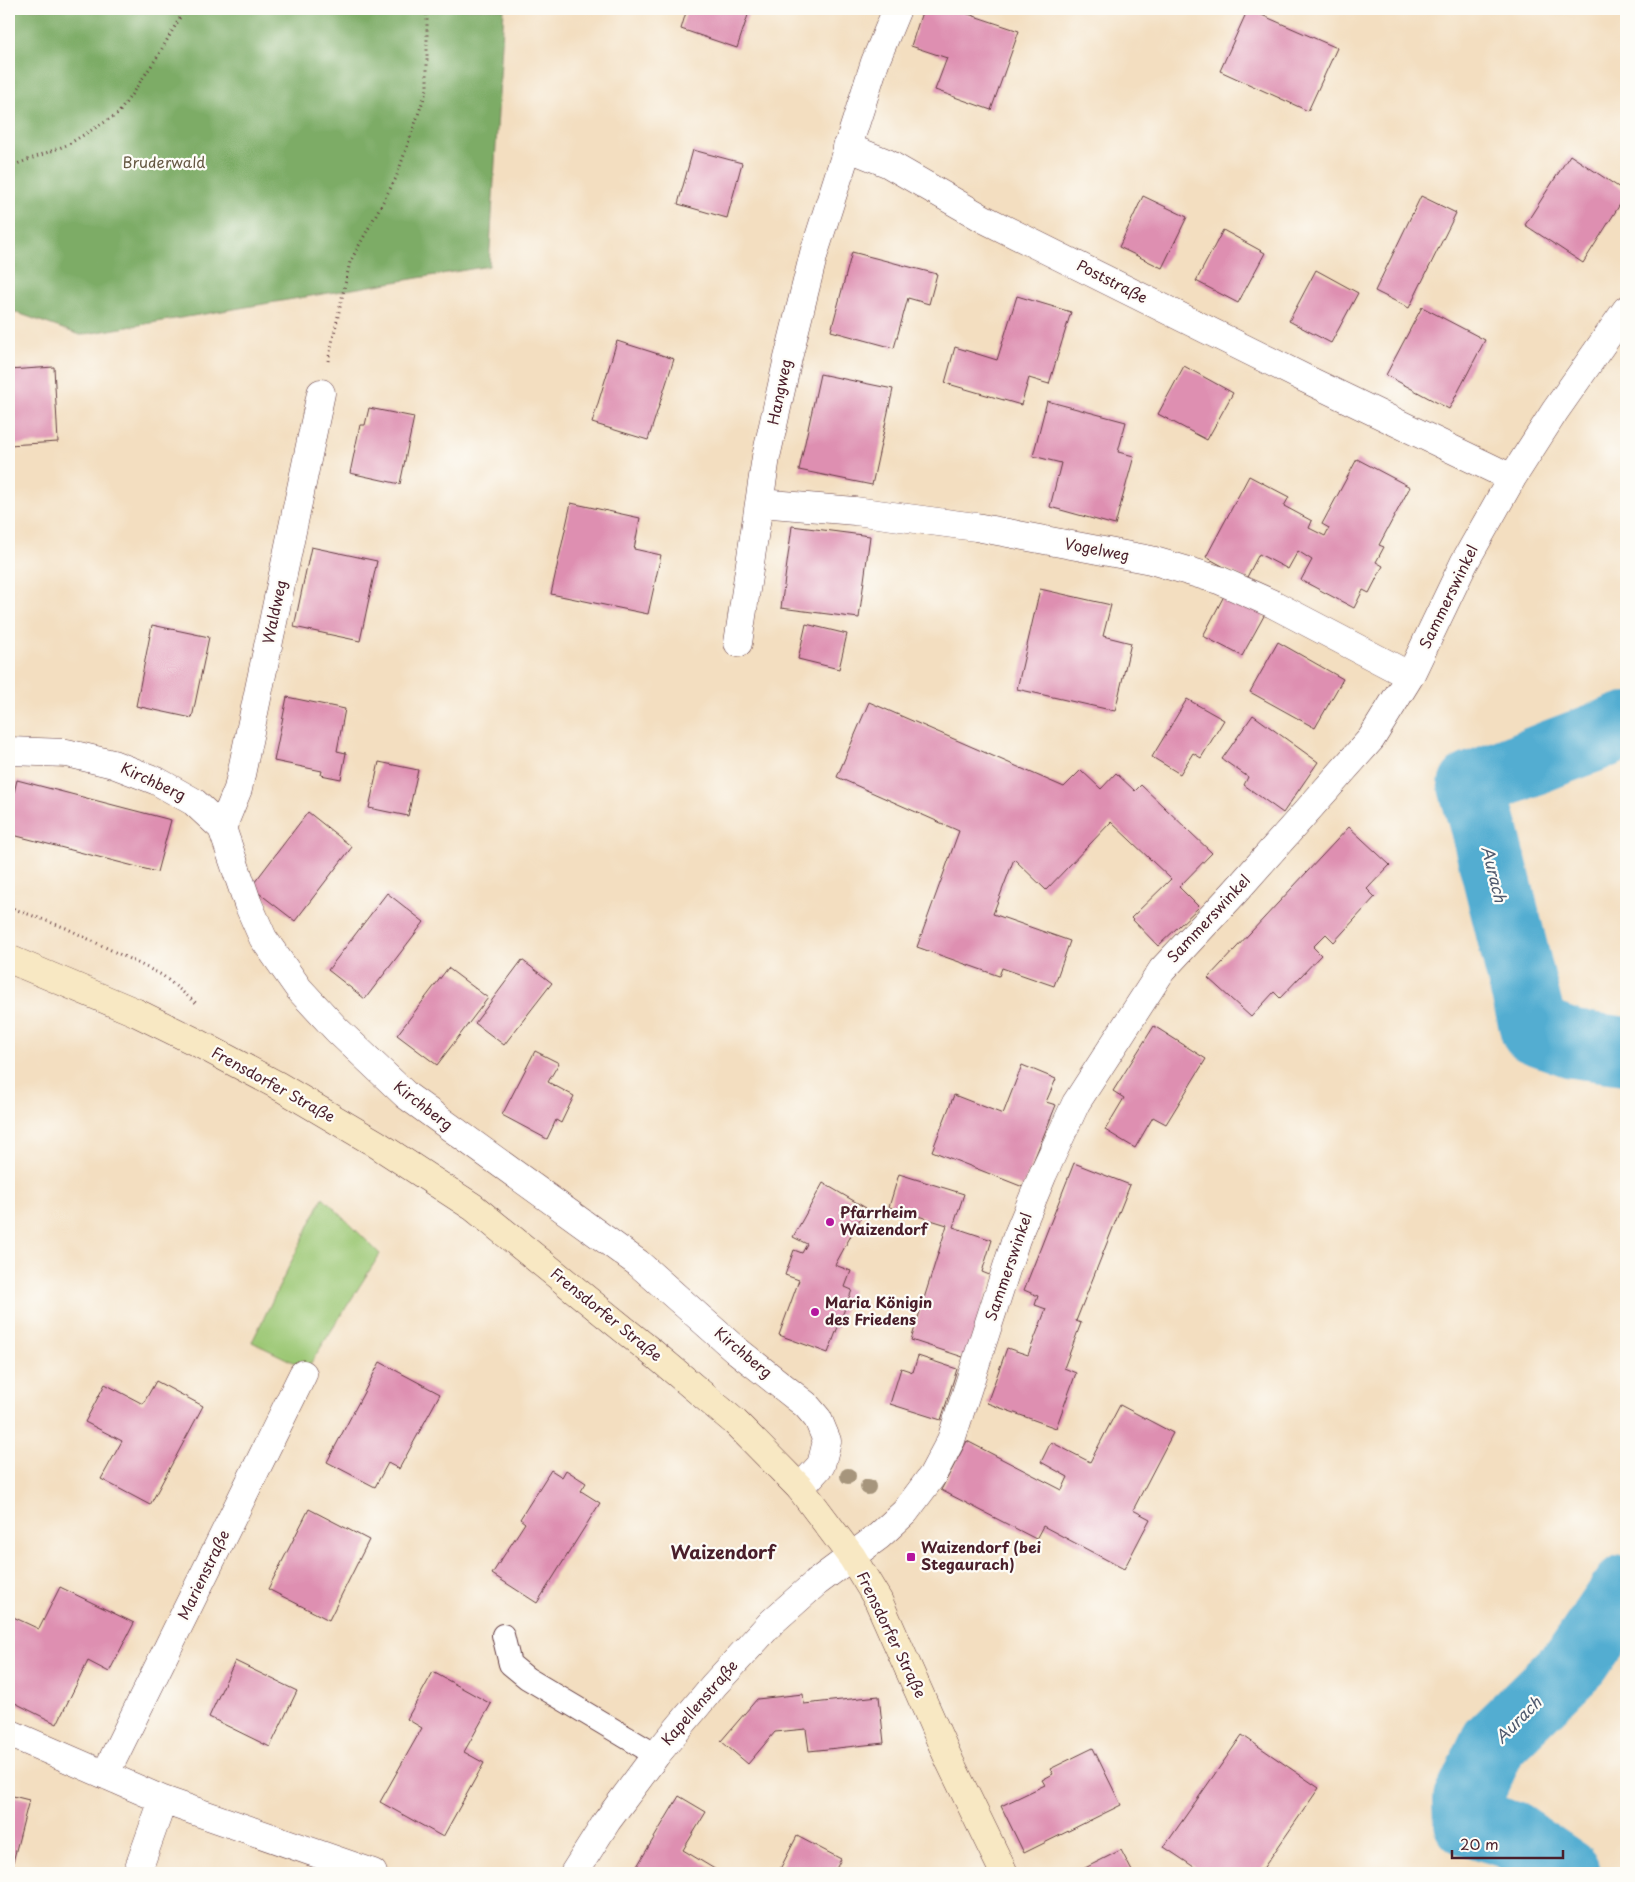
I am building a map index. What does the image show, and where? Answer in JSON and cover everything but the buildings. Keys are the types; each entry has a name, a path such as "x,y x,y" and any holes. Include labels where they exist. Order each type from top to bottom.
{"main road":[{"name":"Frensdorfer Straße","path":"9,959 135,1012 268,1081 375,1144 473,1208 727,1415 800,1488 852,1557 878,1600 950,1762 1004,1873"}],"street":[{"path":"847,147 874,62 897,9"},
{"name":"Poststraße","path":"847,147 887,163 984,219 1306,379 1512,478"},
{"name":"Hangweg","path":"738,643 766,457 814,253 847,147"},
{"name":"Sammerswinkel","path":"852,1557 880,1536 905,1512 932,1476 950,1440 1016,1239 1043,1174 1076,1103 1162,970 1234,893 1371,739 1410,676 1464,564 1512,478 1626,310"},
{"name":"Waldweg","path":"222,828 238,789 321,393"},
{"name":"Vogelweg","path":"760,503 855,511 976,527 1151,560 1219,580 1273,604 1410,676"},
{"name":"Kirchberg","path":"9,751 67,753 113,764 157,781 194,802 222,828 248,904 263,938 299,989 337,1030 407,1096 638,1263 736,1349 806,1405 818,1419 826,1441 821,1465 800,1488"},
{"name":"Marienstraße","path":"105,1775 303,1374"},
{"name":"Kapellenstraße","path":"574,1873 607,1821 656,1755 714,1685 772,1622 816,1582 852,1557"},
{"path":"9,1733 163,1800 373,1873"},
{"path":"137,1873 163,1800"}],"lane":[{"path":"503,1635 510,1664 527,1678 656,1755"}],"path":[{"path":"9,167 67,145 118,114 156,58 185,9"},
{"path":"321,393 350,262 396,178 427,89 427,18 425,9"}],"green space":[{"name":"Bruderwald","path":"9,9 504,9 489,266 80,335 9,310"},
{"path":"323,1197 380,1254 307,1369 252,1342"}],"waterway":[{"name":"Aurach","path":"1626,726 1472,786 1534,1030 1573,1044 1626,1051"},
{"name":"Aurach","path":"1567,1873 1511,1835 1468,1822 1467,1800 1494,1742 1577,1661 1626,1589"}],"place":[{"name":"Pfarrheim Waizendorf","path":"830,1222"},
{"name":"Maria Königin des Friedens","path":"815,1312"},
{"name":"Waizendorf (bei Stegaurach)","path":"911,1557"}],"district":[{"name":"Waizendorf","path":"723,1553"}]}
